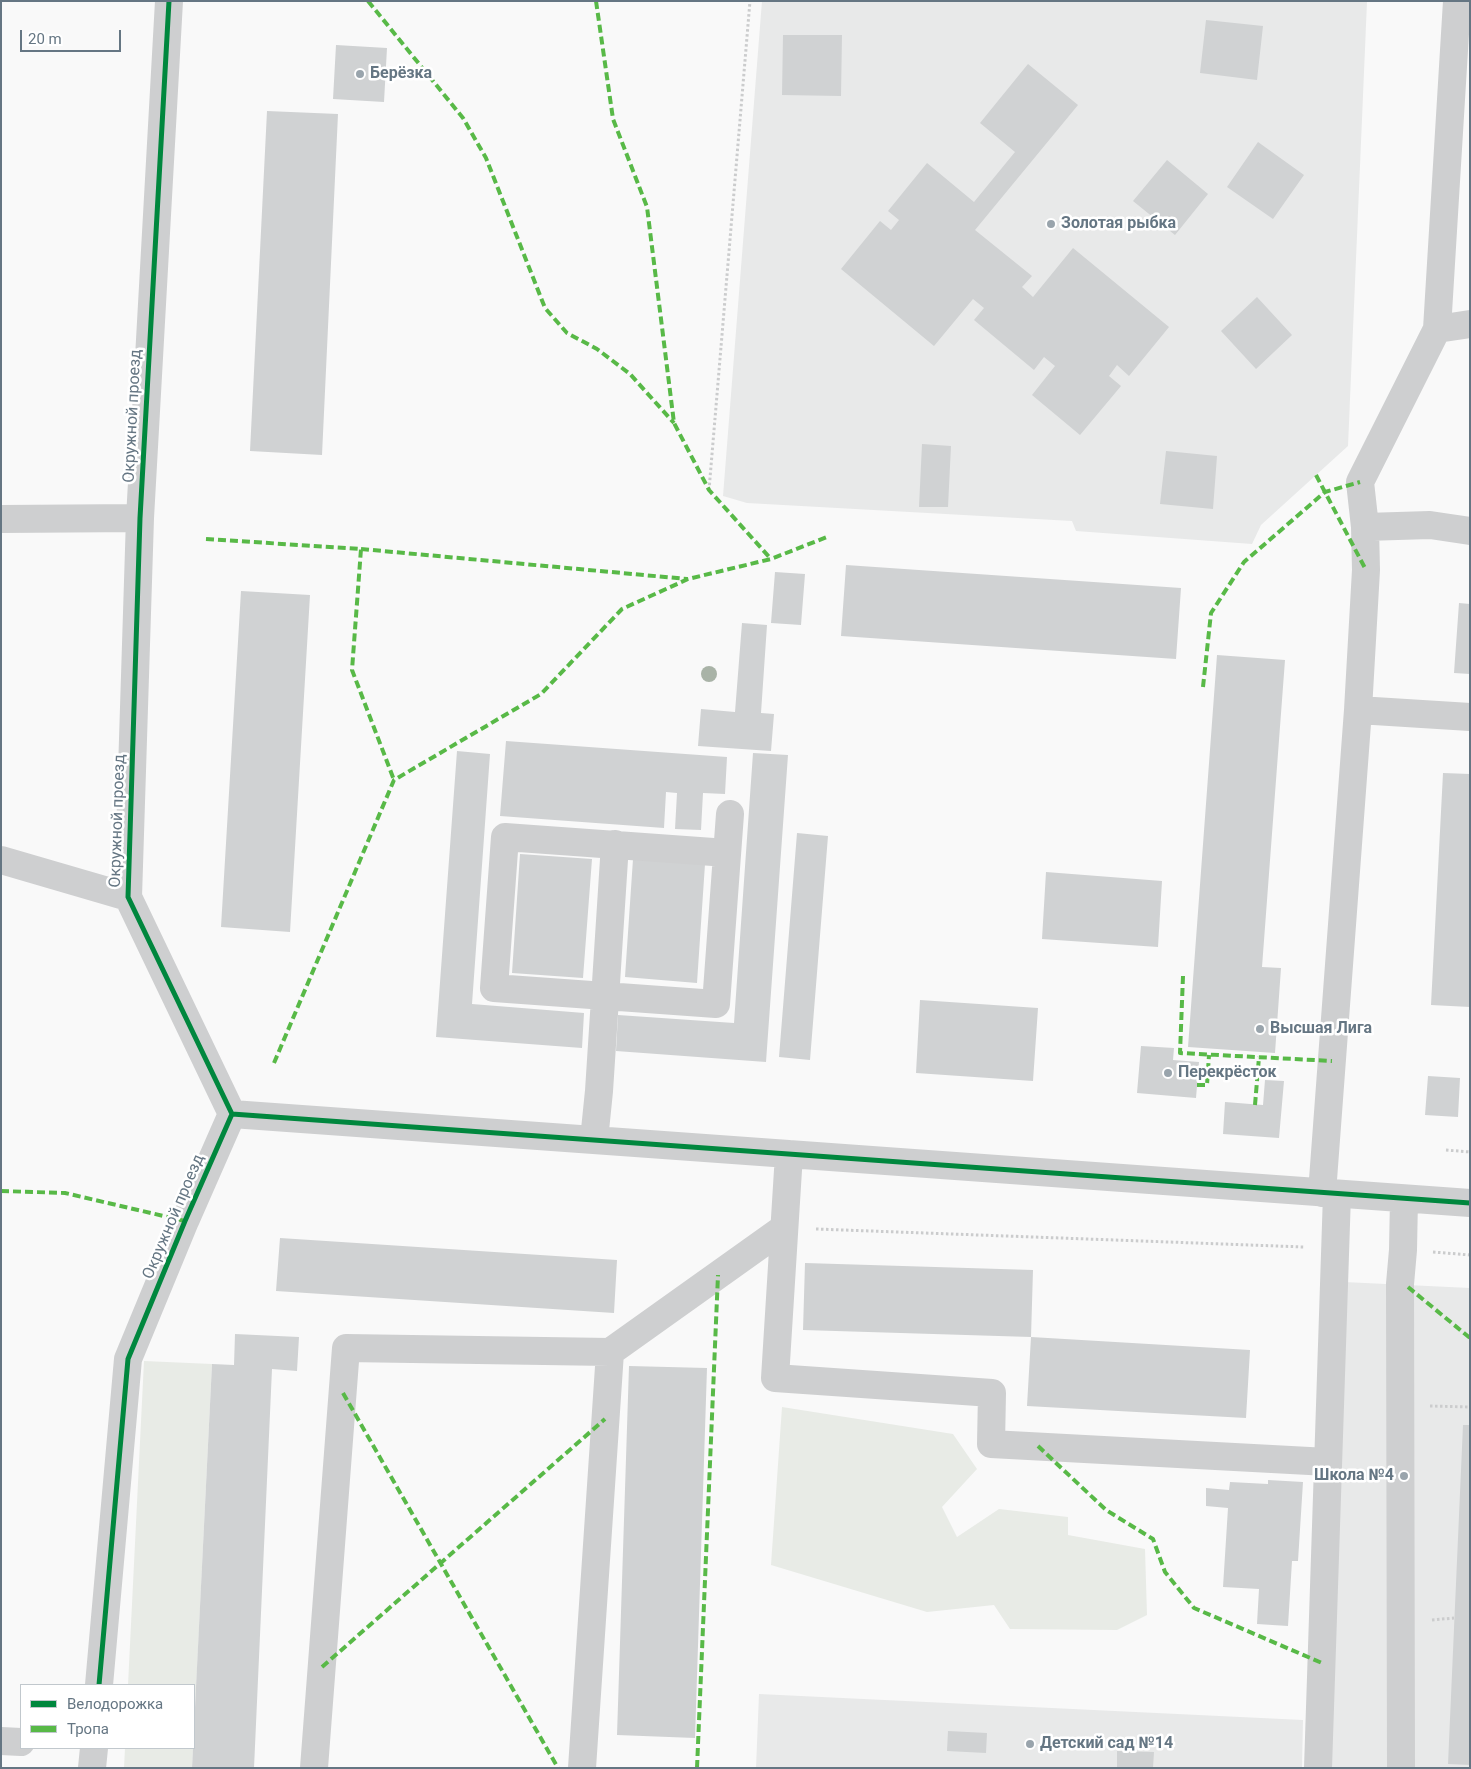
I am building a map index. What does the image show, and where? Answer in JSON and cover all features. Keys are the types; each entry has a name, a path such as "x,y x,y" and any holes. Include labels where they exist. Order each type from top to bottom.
{"street":[{"name":"Окружной проезд","path":"99,1684 128,1359 232,1114 128,897 140,518 169,1"},
{"path":"1318,1768 1335,1248 1330,1193 1366,570 1365,527 1360,482 1437,329 1457,1"},
{"path":"1437,329 1470,324"},
{"path":"1,519 140,518"},
{"path":"1365,527 1430,525 1470,531"},
{"path":"1358,710 1470,716"},
{"path":"727,853 505,836 494,988 716,1004 730,814"},
{"path":"594,1140 599,1091 615,844"},
{"path":"1,860 128,897"},
{"path":"232,1114 1470,1203"},
{"path":"789,1154 775,1378 992,1392 991,1444 1328,1462"},
{"path":"1401,1768 1400,1284 1404,1198"},
{"path":"314,1768 346,1348 610,1352 784,1228"},
{"path":"582,1768 610,1352"},
{"path":"1,1741 20,1742"},
{"path":"92,1768 94,1749"}],"path":[{"path":"709,490 750,1"},
{"path":"1446,1150 1470,1152"},
{"path":"784,1228 1335,1248"},
{"path":"1403,1250 1470,1255"},
{"path":"1424,1406 1470,1407"},
{"path":"1426,1621 1454,1618"}],"shaded area":[{"name":"Золотая рыбка","path":"762,1 1367,2 1348,446 1261,525 1252,544 1076,531 1072,521 747,503 723,496"},
{"name":"Школа №4","path":"1344,1282 1470,1288 1470,1768 1328,1768"},
{"path":"144,1361 212,1364 195,1710 195,1684 128,1684"},
{"path":"782,1407 953,1434 977,1469 942,1507 957,1537 999,1509 1068,1517 1068,1535 1145,1549 1147,1615 1117,1630 1010,1629 994,1605 927,1612 771,1565"},
{"name":"Детский сад №14","path":"759,1694 1303,1720 1302,1768 756,1768"},
{"path":"125,1749 193,1749 192,1768 124,1768"}],"building":[{"path":"1206,20 1263,26 1257,80 1200,73"},
{"path":"783,35 842,35 841,96 782,95"},
{"name":"Берёзка","path":"336,45 387,48 384,102 333,99"},
{"name":"Золотая рыбка","path":"1028,64 1078,105 975,230 1032,276 1022,287 1033,297 1073,248 1169,327 1129,376 1117,365 1109,376 1121,386 1080,435 1032,395 1055,366 1044,357 1034,370 974,320 984,308 973,299 934,346 841,269 880,221 891,230 899,220 888,211 927,163 974,202 1015,152 980,123"},
{"path":"267,111 338,114 322,455 250,451"},
{"path":"1258,142 1304,175 1273,219 1227,187"},
{"path":"1167,160 1208,194 1175,235 1133,201"},
{"path":"1257,297 1292,335 1256,369 1221,331"},
{"path":"922,444 951,446 948,507 919,507"},
{"path":"1166,451 1217,456 1213,509 1160,504"},
{"path":"846,565 1181,588 1176,659 841,636"},
{"path":"775,572 805,574 801,625 771,623"},
{"path":"241,591 310,595 290,932 221,927"},
{"path":"1459,603 1470,604 1470,674 1454,673"},
{"path":"742,623 767,625 761,713 774,714 771,751 698,746 701,709 735,712"},
{"path":"1217,655 1285,660 1262,967 1281,968 1275,1053 1188,1047"},
{"path":"506,741 727,757 725,794 703,793 701,830 675,829 677,793 666,792 664,828 500,816"},
{"path":"457,751 490,754 472,1004 584,1013 582,1048 436,1037"},
{"path":"753,753 788,755 766,1062 616,1051 618,1015 734,1023"},
{"path":"1443,773 1470,774 1470,1007 1431,1005"},
{"path":"797,833 828,836 810,1060 779,1057"},
{"path":"520,854 592,859 583,978 512,973"},
{"path":"633,859 705,864 697,983 625,977"},
{"path":"1046,872 1162,881 1158,947 1042,939"},
{"path":"920,1000 1038,1008 1033,1081 916,1073"},
{"name":"Перекрёсток","path":"1141,1046 1174,1048 1173,1060 1199,1062 1196,1098 1137,1093"},
{"path":"1428,1076 1460,1078 1458,1117 1425,1115"},
{"path":"1265,1080 1284,1081 1279,1138 1223,1134 1225,1102 1263,1105"},
{"path":"280,1238 617,1260 614,1313 276,1291"},
{"path":"805,1263 1033,1270 1031,1337 803,1330"},
{"path":"235,1334 299,1337 297,1371 272,1369 254,1768 192,1768 193,1749 195,1749 195,1707 212,1364 234,1365"},
{"path":"1031,1337 1250,1350 1246,1418 1027,1406"},
{"path":"629,1366 707,1368 695,1738 617,1735"},
{"path":"1463,1425 1470,1425 1470,1765 1448,1764"},
{"path":"1268,1480 1303,1482 1298,1561 1292,1561 1288,1626 1257,1624 1259,1589 1223,1587 1228,1508 1206,1506 1206,1488 1229,1490 1230,1482 1268,1484"},
{"path":"948,1731 987,1733 986,1753 947,1751"},
{"path":"1117,1751 1154,1752 1153,1768 1117,1768"}],"marked path":[{"path":"368,1 463,118 486,158 545,308 567,333 597,349 630,374 674,423"},
{"path":"596,1 613,119 647,207 674,423 709,490 771,559"},
{"path":"1316,475 1366,570"},
{"path":"1203,687 1211,613 1244,562 1325,492 1360,482"},
{"path":"274,1063 394,780 541,694 622,609 688,579 771,559 827,537"},
{"path":"206,539 361,549 352,670 394,780"},
{"path":"361,549 687,579"},
{"path":"1183,976 1180,1053 1332,1061"},
{"path":"1197,1085 1207,1085 1209,1055"},
{"path":"1255,1105 1259,1057"},
{"path":"1,1191 65,1193 185,1221"},
{"path":"697,1768 718,1275"},
{"path":"1408,1287 1470,1338"},
{"path":"343,1393 558,1768"},
{"path":"322,1667 605,1419"},
{"path":"1038,1446 1106,1510 1153,1539 1165,1572 1194,1608 1322,1663"}],"cycle path":[{"path":"99,1684 128,1359 232,1114 128,897 140,518 169,1"},
{"path":"232,1114 1470,1203"}],"place":[{"name":"Берёзка","path":"360,74"},
{"name":"Золотая рыбка","path":"1051,224"},
{"name":"Высшая Лига","path":"1260,1029"},
{"name":"Перекрёсток","path":"1168,1073"},
{"name":"Школа №4","path":"1404,1476"},
{"name":"Детский сад №14","path":"1030,1744"}]}
